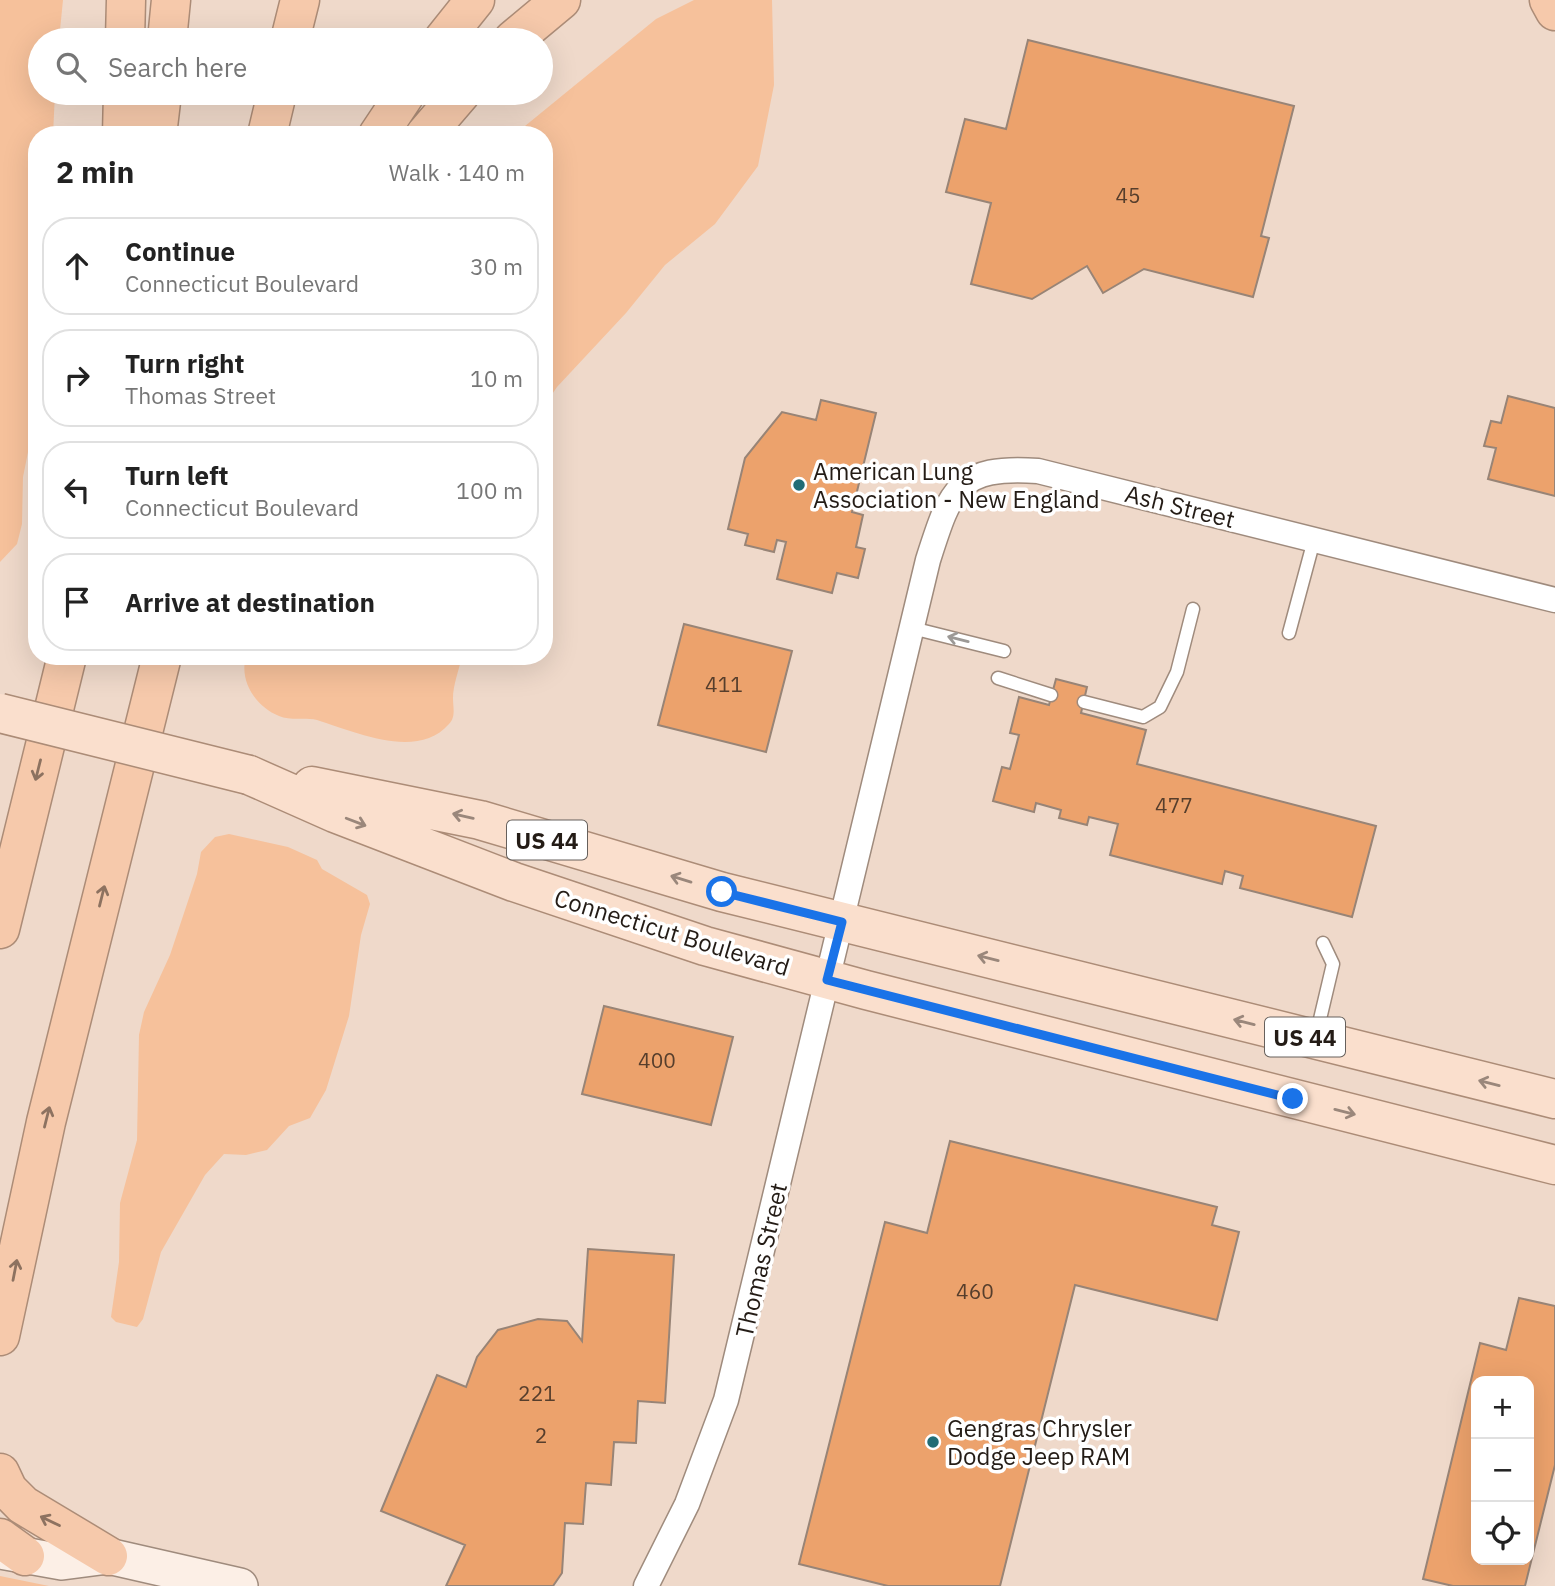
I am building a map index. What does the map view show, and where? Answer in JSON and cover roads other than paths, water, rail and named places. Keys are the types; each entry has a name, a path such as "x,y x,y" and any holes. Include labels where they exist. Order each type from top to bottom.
{"highway":[{"path":"125,28 126,0"},
{"path":"168,28 171,0"},
{"path":"293,28 300,0"},
{"path":"453,28 475,0"},
{"path":"527,28 561,0"},
{"path":"1549,0 1555,11"},
{"path":"121,126 122,105"},
{"path":"158,126 161,105"},
{"path":"269,126 274,105"},
{"path":"384,126 398,105"},
{"path":"433,126 451,105"},
{"path":"0,929 65,665"},
{"path":"0,1336 41,1142 160,665"},
{"path":"0,1473 8,1490 23,1505 108,1556"}],"main road":[{"name":"Connecticut Boulevard","path":"0,713 249,775 480,820 722,892 1555,1100"},
{"name":"Connecticut Boulevard","path":"249,775 347,818 583,907 827,980 1555,1165"},
{"path":"8,1549 62,1562 108,1556 240,1586"}],"street":[{"name":"Ash Street","path":"842,922 912,628 943,512 961,485 978,476 998,470 1038,471 1555,600"},
{"name":"Thomas Street","path":"646,1586 687,1504 726,1400 842,922"}],"lane":[{"path":"1289,633 1314,540"},
{"path":"1084,702 1143,717 1160,707 1177,672 1192,609"},
{"path":"912,628 1004,651"},
{"path":"998,678 1051,695"},
{"path":"1315,1039 1333,964 1323,943"}],"place":[{"name":"American Lung Association - New England","path":"799,485"},
{"name":"Gengras Chrysler Dodge Jeep RAM","path":"933,1442"}]}
